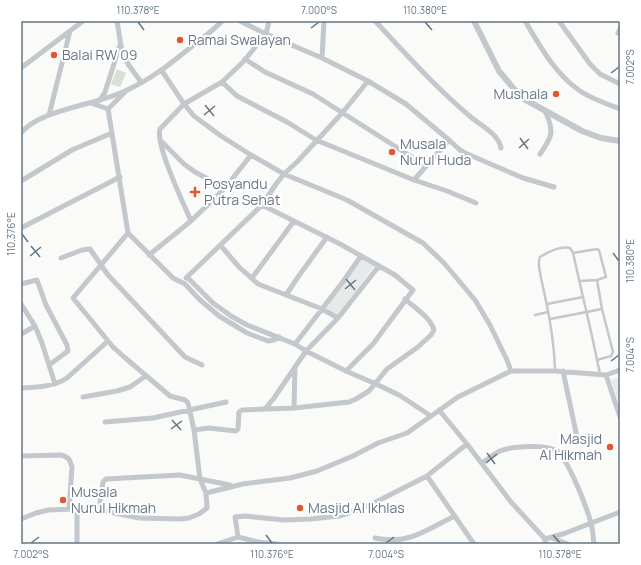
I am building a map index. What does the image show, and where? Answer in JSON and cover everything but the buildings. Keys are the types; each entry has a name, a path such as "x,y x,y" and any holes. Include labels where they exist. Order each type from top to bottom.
{"street":[{"path":"21,68 83,21"},
{"path":"117,21 122,52 128,64 141,82"},
{"path":"108,109 125,92 162,71 222,21"},
{"path":"240,21 322,58 368,81 406,104 460,150 487,164 523,178 554,187"},
{"path":"191,221 173,179 159,140 159,133 162,125 184,104 222,82 245,59 266,34 269,21"},
{"path":"322,58 324,21"},
{"path":"375,21 436,85 471,118 491,133 500,144 501,148"},
{"path":"474,21 499,71 524,99 582,131 601,138 620,141"},
{"path":"525,21 537,43 563,76 580,91 620,109"},
{"path":"558,21 590,64 600,74 620,84"},
{"path":"49,115 70,31"},
{"path":"100,100 105,92 121,42"},
{"path":"245,59 265,72 313,94 426,166"},
{"path":"162,71 194,116 221,136 284,174 348,200 423,243 444,263 475,300 490,325 511,371"},
{"path":"182,281 221,246 262,205 284,174 343,112 368,81"},
{"path":"222,82 237,96 287,122 316,140 414,180 476,202"},
{"path":"21,133 26,127 49,115 125,92"},
{"path":"91,103 108,109"},
{"path":"108,109 128,233 173,278 182,281 199,299 219,316 247,333 268,341 279,337"},
{"path":"540,154 550,141 551,133 550,124 545,111"},
{"path":"21,181 72,150 112,133"},
{"path":"159,140 184,164 195,172 225,188"},
{"path":"414,180 449,140"},
{"path":"149,255 191,221 225,188 251,155"},
{"path":"21,228 120,177"},
{"path":"262,205 327,237 395,275 413,290 373,344 346,371"},
{"path":"252,278 294,221"},
{"path":"21,519 42,511 69,510 99,510 139,518 189,518 199,514 207,508 206,493 200,480 194,430 187,401 170,396 123,356 108,341 72,298 128,233"},
{"path":"286,295 327,237"},
{"path":"221,246 239,267 258,284 322,309 338,318"},
{"path":"61,258 82,250 90,249 126,295 185,357 202,365"},
{"path":"295,344 361,256"},
{"path":"264,409 274,398 306,351 338,318 379,266"},
{"path":"187,276 213,303 231,316 295,344 346,371 404,397 431,416"},
{"path":"21,284 37,280 46,305 68,348 66,353 49,365"},
{"path":"194,430 209,428 236,431 238,429 239,412 242,410 294,408 349,402 369,391 387,369 418,347 431,335 434,330 433,325 406,299"},
{"path":"21,304 35,326 54,384"},
{"path":"21,334 35,326"},
{"path":"21,388 54,384 67,378 108,341"},
{"path":"294,408 296,366"},
{"path":"206,493 233,486 290,478 317,471 353,456 378,443 407,433 458,397 475,387 511,371 563,371 606,375 620,370"},
{"path":"563,371 578,442"},
{"path":"606,375 620,417"},
{"path":"83,397 117,391 130,387 146,376"},
{"path":"105,422 153,418 226,402"},
{"path":"438,410 467,444 511,502 545,541 620,512"},
{"path":"238,537 235,517 245,516 284,520 311,520 339,516 372,504 427,476 467,444"},
{"path":"482,463 501,451 517,446 551,448 559,452 565,459 591,522 594,544"},
{"path":"21,456 61,455 70,460 72,467 69,510"},
{"path":"99,510 103,482 106,479 180,475 233,486"},
{"path":"427,476 474,544"},
{"path":"77,510 77,544"},
{"path":"375,538 389,541 406,539 455,516"},
{"path":"217,544 238,537 258,542 277,544"},
{"path":"552,538 568,544"}],"lane":[{"path":"555,371 549,312 539,262 540,257 551,251 566,247 570,248 573,254 600,374"},
{"path":"573,254 596,248 599,250 606,277 605,279 580,281"},
{"path":"597,280 602,309 613,352 611,356 597,360"},
{"path":"547,304 582,297"},
{"path":"550,319 602,309"},
{"path":"535,314 549,312"}],"shaded area":[{"path":"117,69 126,73 120,87 111,84"},
{"path":"361,259 374,266 336,316 325,308"},
{"path":"620,377 620,407 611,380"}],"place":[{"name":"Ramai Swalayan","path":"180,40"},
{"name":"Balai RW 09","path":"54,55"},
{"name":"Mushala","path":"556,94"},
{"name":"Musala Nurul Huda","path":"392,152"},
{"name":"Posyandu Putra Sehat","path":"195,192"},
{"name":"Masjid Al Hikmah","path":"610,447"},
{"name":"Musala Nurul Hikmah","path":"63,500"},
{"name":"Masjid Al Ikhlas","path":"300,508"}]}
